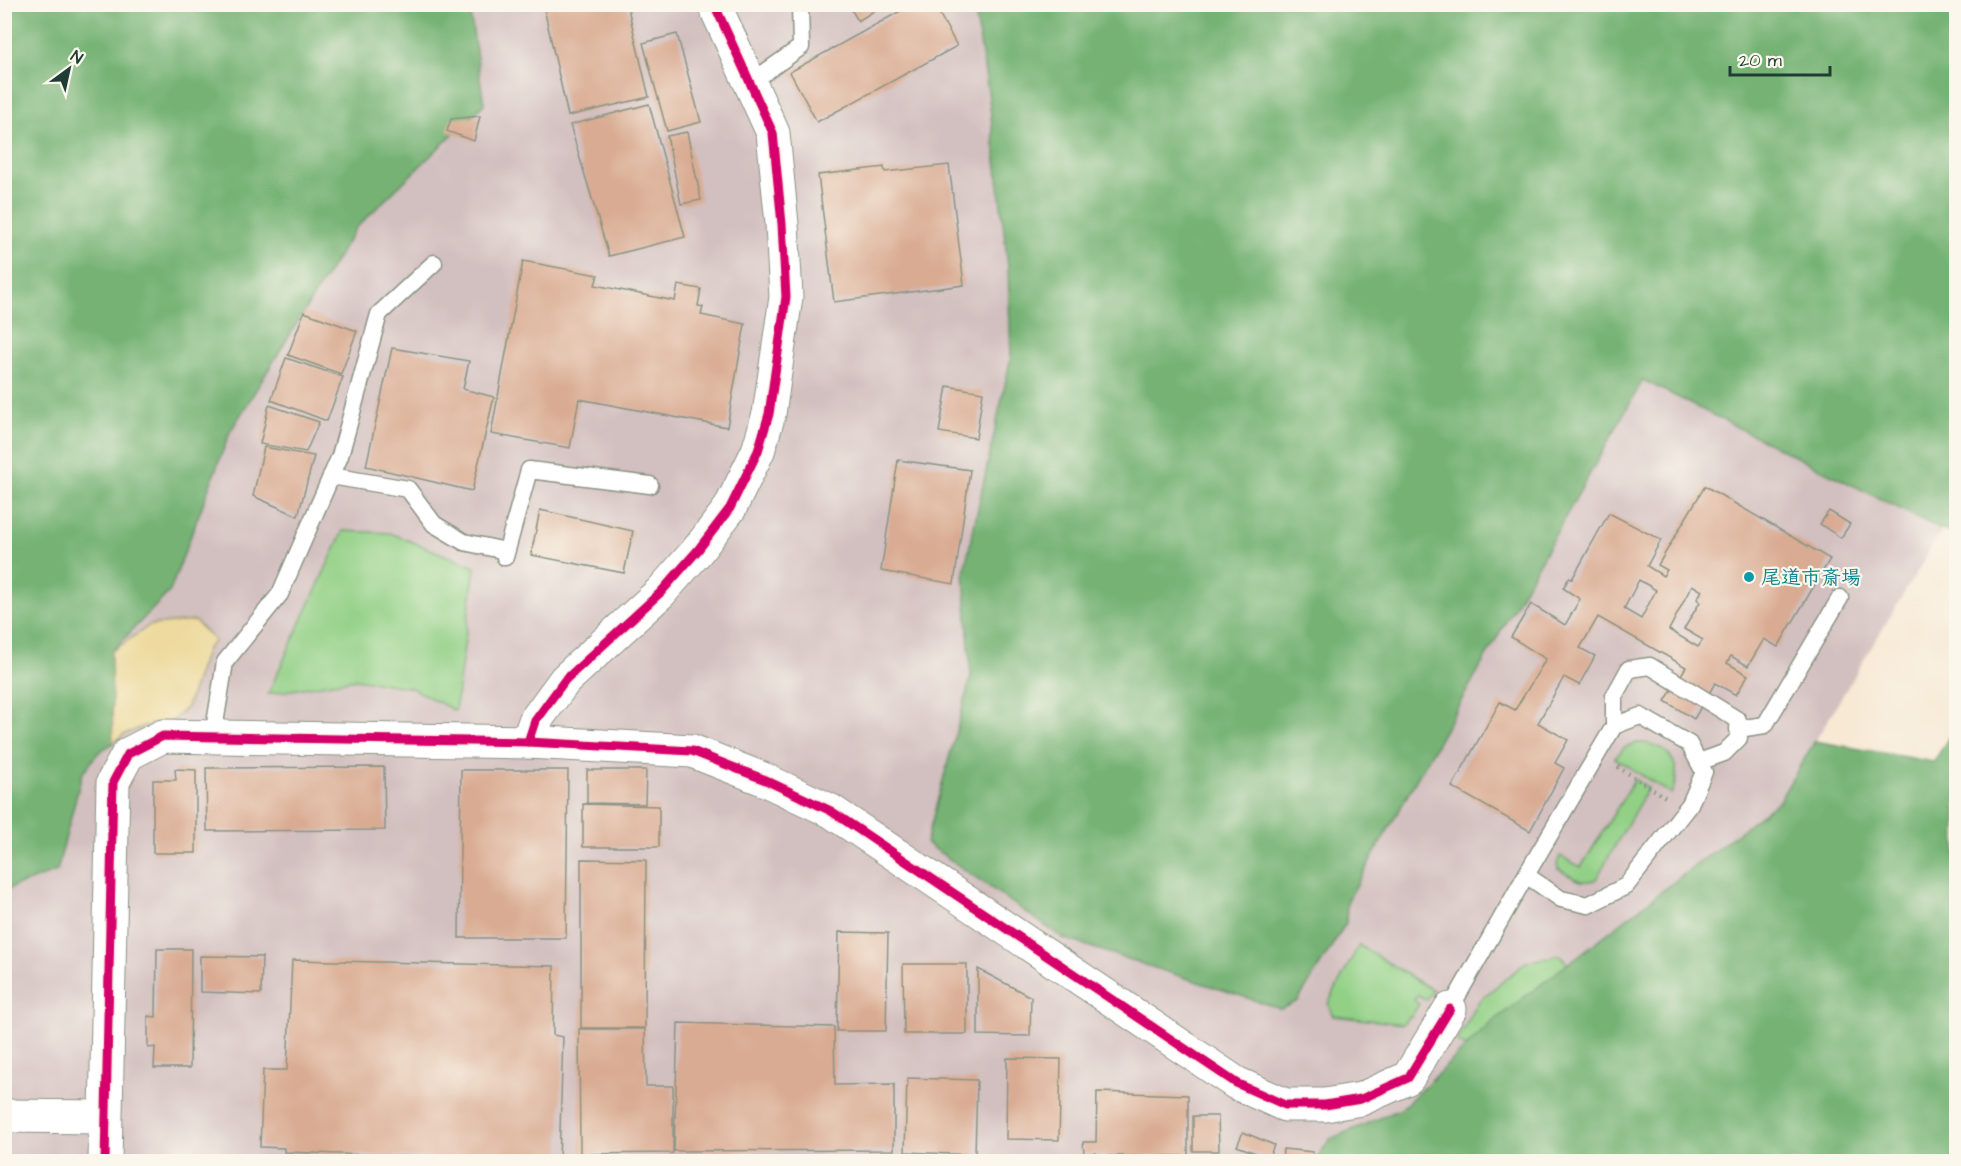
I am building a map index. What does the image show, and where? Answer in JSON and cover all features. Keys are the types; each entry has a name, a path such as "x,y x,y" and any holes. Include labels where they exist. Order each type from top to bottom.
{"street":[{"path":"528,742 535,721 565,680 661,592 698,550 730,508 758,451 769,414 786,297 773,133 714,4"},
{"path":"105,1161 113,782 128,754 163,736 528,742 692,752 763,779 831,811 1236,1083 1286,1105 1325,1106 1361,1099 1408,1078 1450,1009"},
{"path":"4,1116 105,1117"}],"lane":[{"path":"750,82 801,47 800,4"},
{"path":"213,736 225,662 280,594 340,456 379,314 434,263"},
{"path":"331,476 408,489 434,524 465,542 506,554 529,470 650,485"},
{"path":"1738,729 1765,725 1840,598"},
{"path":"1450,1009 1614,726 1614,696 1629,669 1650,666 1738,720 1739,738 1724,753 1699,762"},
{"path":"1526,875 1561,900 1588,905 1626,886 1686,810 1704,772 1689,744 1640,716 1614,726"}],"path":[{"path":"1598,753 1686,810"}],"shaded area":[{"path":"469,5 974,5 989,98 1008,267 1011,357 964,572 971,677 926,843 1063,938 1281,1009 1298,1001 1346,923 1347,902 1643,380 1942,530 1779,801 1491,1023 1401,1109 1330,1139 1315,1161 5,1162 5,890 57,871 82,774 98,753 113,743 111,652 170,591 230,432 355,229 483,104"}],"green space":[{"path":"5,5 469,5 484,104 355,229 230,432 170,591 111,652 113,743 98,753 82,774 57,871 5,890"},
{"path":"974,5 1956,5 1956,534 1942,530 1643,380 1347,902 1346,923 1298,1001 1281,1009 1063,938 926,843 971,677 964,572 1011,357 1008,267 989,98"},
{"path":"343,531 390,533 475,567 455,711 412,688 356,679 268,694"},
{"path":"1956,725 1956,1161 1315,1161 1330,1139 1401,1109 1491,1023 1779,801 1815,741 1934,762"},
{"path":"1637,743 1657,746 1671,757 1676,774 1671,794 1615,758 1624,748"},
{"path":"1635,779 1648,788 1596,879 1581,881 1558,869 1560,856 1581,867"},
{"path":"1359,945 1433,990 1427,1000 1418,995 1414,1000 1419,1004 1411,1017 1409,1016 1403,1024 1334,1016 1328,1004"},
{"path":"1559,955 1568,964 1491,1023 1466,1047 1457,1041 1479,1001 1526,962"}],"sand":[{"path":"195,621 215,641 207,649 187,707 171,722 145,726 123,735 113,743 111,652 150,625"}],"building":[{"path":"543,4 627,4 649,97 568,116"},
{"path":"848,4 885,4 858,21"},
{"path":"913,4 934,4 957,46 817,122 790,72"},
{"path":"677,34 701,122 667,131 643,43"},
{"path":"649,104 685,237 609,256 570,125"},
{"path":"480,116 474,141 447,131 451,119"},
{"path":"687,132 701,200 681,204 667,136"},
{"path":"949,165 964,285 834,302 818,175 884,167 885,172"},
{"path":"523,261 598,275 595,285 675,301 678,285 701,289 698,306 703,307 701,315 745,324 727,427 579,399 570,448 491,434"},
{"path":"304,312 357,331 341,374 288,355"},
{"path":"392,348 469,361 463,389 494,397 472,491 366,466"},
{"path":"286,358 343,377 327,421 271,400"},
{"path":"947,386 983,392 976,438 939,432"},
{"path":"269,405 319,422 306,452 260,444"},
{"path":"264,447 314,456 298,516 253,496"},
{"path":"898,460 970,470 954,584 881,571"},
{"path":"1705,486 1830,559 1778,647 1764,639 1748,666 1731,656 1727,663 1748,675 1736,695 1715,683 1694,719 1665,701 1686,667 1598,617 1580,648 1595,656 1579,685 1564,677 1538,723 1568,740 1555,763 1564,768 1530,831 1452,787 1500,702 1515,710 1546,659 1511,637 1531,604 1565,625 1580,599 1563,588 1569,578 1572,579 1609,513 1661,540 1647,566 1663,576 1667,570 1658,565","holes":["1639,580 1656,590 1641,619 1624,609","1692,585 1702,591 1697,599 1700,602 1684,629 1703,640 1698,647 1669,630"]},
{"path":"540,510 633,531 624,573 531,555"},
{"path":"1829,511 1850,524 1841,538 1820,524"},
{"path":"384,767 385,830 207,831 206,768"},
{"path":"175,769 196,770 196,853 153,853 153,780 176,780"},
{"path":"461,770 568,770 566,938 459,938"},
{"path":"587,770 646,770 645,804 587,803"},
{"path":"583,804 659,806 659,847 583,847"},
{"path":"581,859 646,860 645,1028 581,1028"},
{"path":"839,932 888,933 886,1031 837,1031"},
{"path":"157,949 191,949 190,1068 154,1068 155,1047 148,1048 148,1016 156,1017"},
{"path":"200,956 262,957 261,994 200,992"},
{"path":"292,960 554,966 553,1035 563,1037 559,1162 284,1152 284,1148 260,1147 263,1070 287,1070"},
{"path":"903,964 967,964 967,1034 904,1034"},
{"path":"978,969 1031,997 1030,1036 978,1035"},
{"path":"678,1023 834,1027 835,1085 894,1084 894,1150 674,1151"},
{"path":"579,1029 645,1029 646,1086 673,1086 673,1153 580,1154"},
{"path":"1007,1058 1061,1059 1059,1140 1006,1139"},
{"path":"907,1078 977,1080 975,1155 905,1152"},
{"path":"1097,1092 1188,1095 1188,1156 1084,1154 1083,1142 1096,1142"},
{"path":"1193,1116 1218,1116 1219,1151 1193,1151"},
{"path":"1243,1132 1274,1145 1269,1158 1237,1146"},
{"path":"1283,1149 1313,1152 1311,1162 1282,1162"}],"cycle path":[{"path":"528,742 535,721 565,680 661,592 698,550 730,508 758,451 769,414 786,297 773,133 714,4"},
{"path":"105,1162 113,782 128,754 163,736 528,742 692,751 763,779 831,811 1236,1083 1285,1105 1325,1105 1361,1099 1408,1078 1450,1009"}],"place":[{"name":"尾道市斎場","path":"1749,577"}]}
